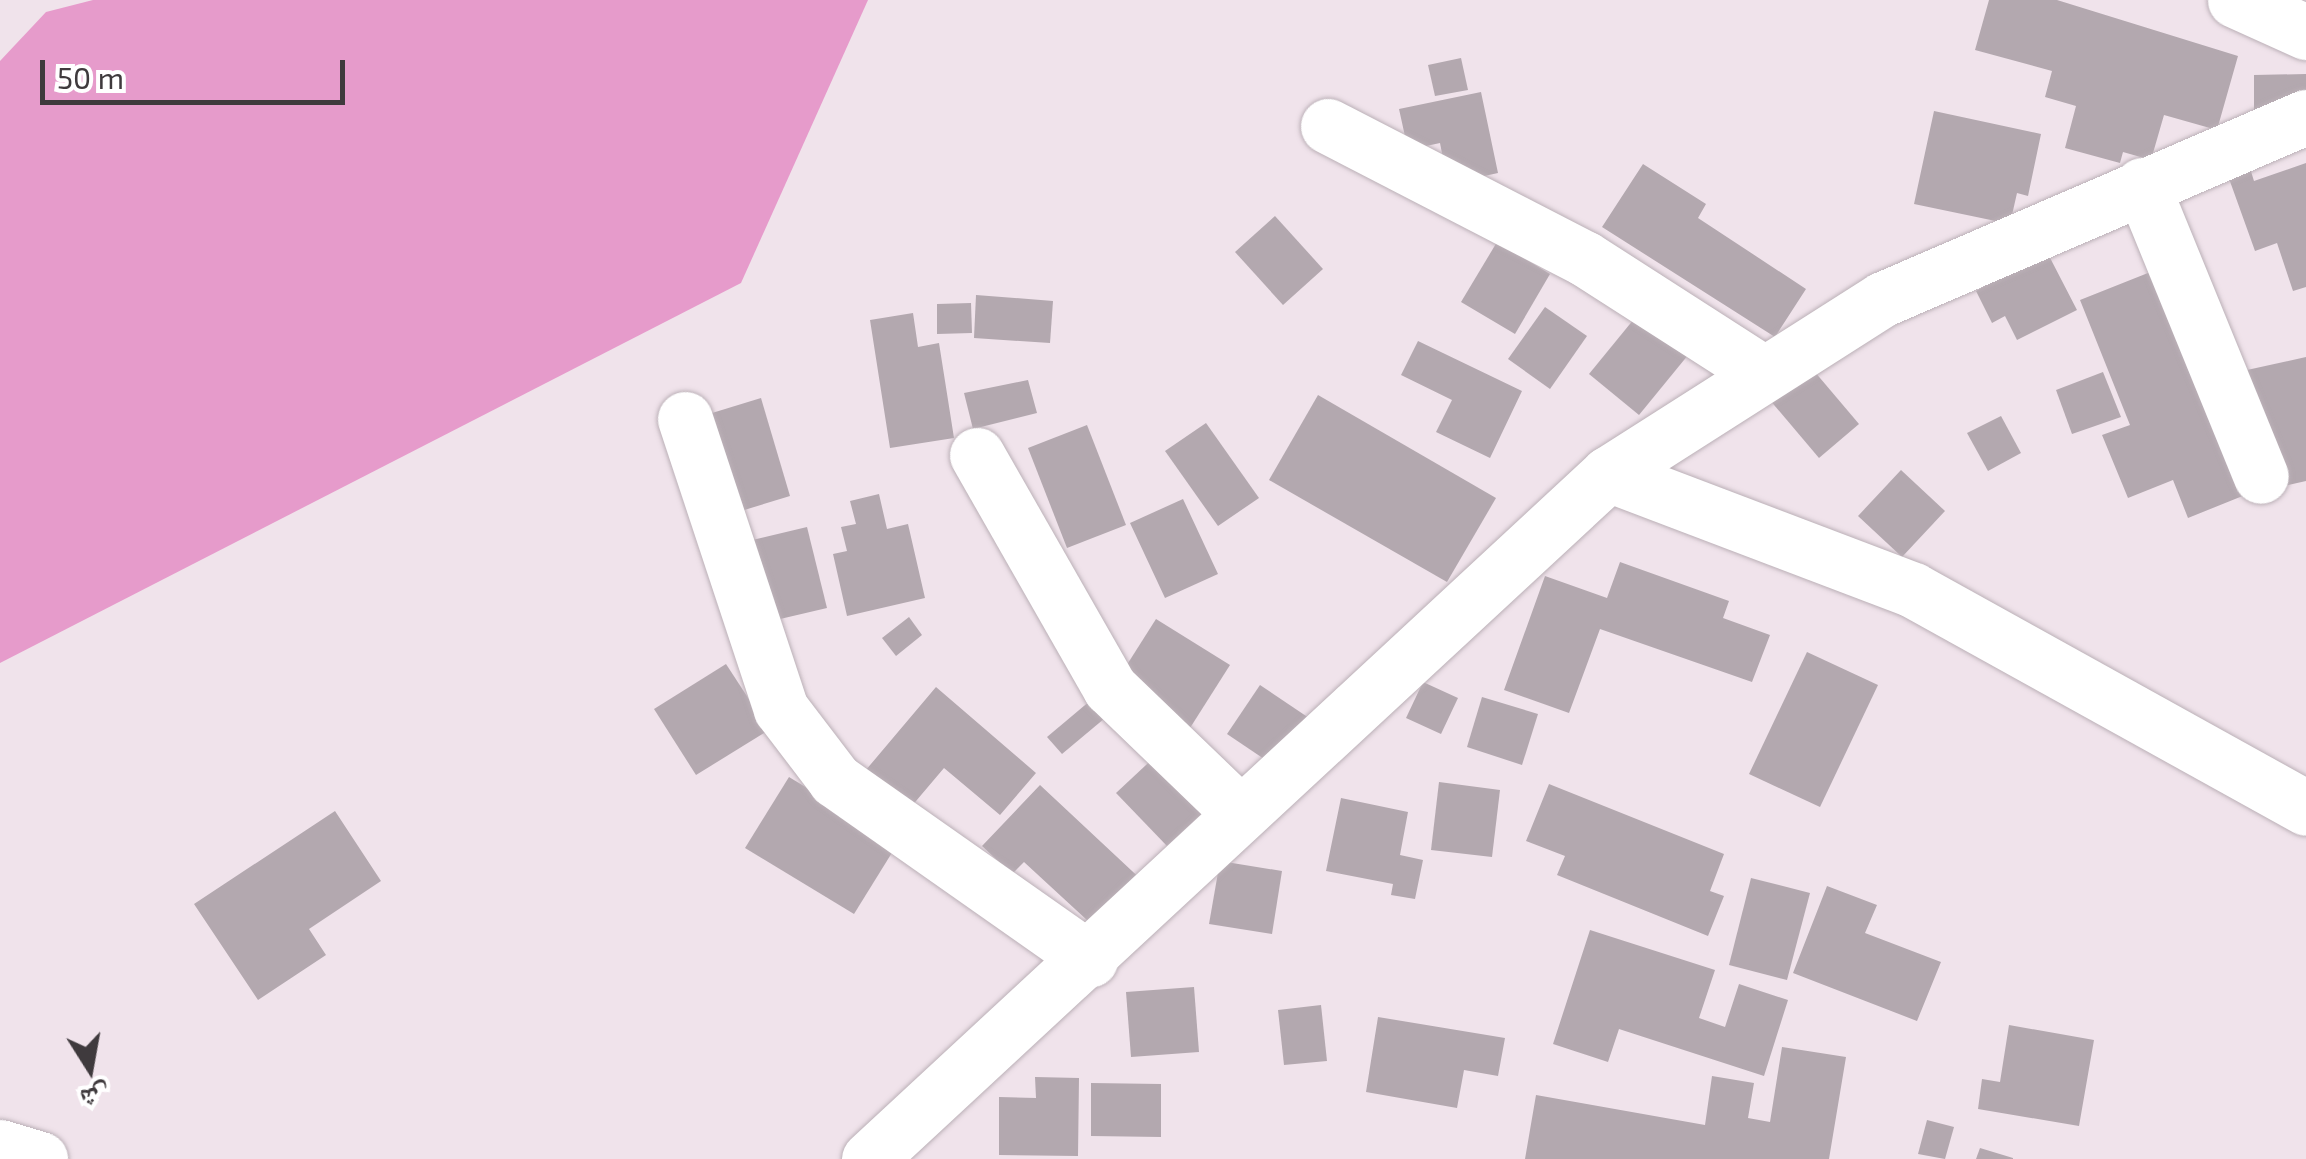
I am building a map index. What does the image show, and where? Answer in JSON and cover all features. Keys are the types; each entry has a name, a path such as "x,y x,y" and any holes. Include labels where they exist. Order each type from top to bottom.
{"street":[{"path":"2235,0 2306,32"},
{"path":"869,1159 1090,959 1240,814 1608,474 1760,372 1883,298 2306,117"},
{"path":"1328,126 1584,258 1760,372"},
{"path":"2142,185 2261,476"},
{"path":"686,418 781,709 835,780 1090,959"},
{"path":"978,455 1110,688 1240,814"},
{"path":"1608,474 1913,590 2306,808"},
{"path":"0,1147 40,1159"}],"shaded area":[{"path":"93,0 868,0 741,283 0,663 0,61 46,12"}],"building":[{"path":"1989,0 2057,0 2238,56 2217,130 2164,115 2151,160 2123,152 2120,163 2065,148 2076,106 2045,97 2052,71 1975,50"},
{"path":"1461,58 1468,90 1435,96 1428,65"},
{"path":"2306,74 2306,109 2254,110 2254,75"},
{"path":"1481,92 1498,173 1448,184 1440,143 1408,150 1399,109"},
{"path":"1934,111 2041,134 2028,196 2017,193 2010,224 1914,204"},
{"path":"2306,163 2306,287 2293,291 2277,243 2255,251 2227,173 2249,165 2254,181"},
{"path":"1643,164 1706,204 1698,218 1806,289 1775,337 1602,227"},
{"path":"1275,216 1323,269 1283,305 1235,252"},
{"path":"1497,242 1550,274 1515,334 1461,302"},
{"path":"2046,250 2077,310 2017,340 2005,316 1992,323 1976,291"},
{"path":"2158,269 2250,493 2188,518 2173,480 2128,498 2102,435 2130,425 2080,300"},
{"path":"976,295 1053,301 1050,343 974,338"},
{"path":"971,303 972,333 937,334 937,304"},
{"path":"1545,307 1587,336 1550,389 1508,359"},
{"path":"1643,308 1693,349 1639,415 1589,374"},
{"path":"913,313 918,347 939,343 954,438 890,448 870,320"},
{"path":"1418,341 1522,391 1490,458 1436,432 1452,400 1401,375"},
{"path":"2306,357 2306,481 2275,488 2247,370"},
{"path":"1809,365 1859,424 1819,458 1769,399"},
{"path":"2103,372 2121,417 2072,434 2056,390"},
{"path":"1028,380 1037,413 973,429 964,393"},
{"path":"1318,395 1496,498 1447,582 1269,480"},
{"path":"761,398 790,496 728,515 699,417"},
{"path":"2001,416 2021,453 1988,471 1967,433"},
{"path":"1206,423 1259,498 1218,526 1165,451"},
{"path":"1087,425 1126,525 1067,548 1028,448"},
{"path":"1901,470 1945,511 1902,557 1858,516"},
{"path":"879,494 887,529 908,524 925,598 847,616 833,554 847,551 841,527 856,524 850,501"},
{"path":"1183,499 1218,574 1165,598 1130,523"},
{"path":"807,527 827,608 759,624 740,543"},
{"path":"1620,562 1729,601 1723,618 1770,635 1752,682 1600,629 1569,713 1504,690 1545,576 1607,598"},
{"path":"909,617 922,635 896,656 882,638"},
{"path":"1156,619 1230,665 1190,728 1116,682"},
{"path":"1807,652 1878,685 1820,807 1749,774"},
{"path":"726,664 769,730 696,775 654,709"},
{"path":"1423,682 1458,698 1441,734 1406,718"},
{"path":"1260,685 1309,718 1276,767 1227,734"},
{"path":"936,687 1036,773 1000,815 944,768 905,814 860,777"},
{"path":"1097,695 1111,713 1062,754 1047,737"},
{"path":"1482,697 1538,714 1522,765 1467,747"},
{"path":"1161,751 1211,805 1167,846 1116,793"},
{"path":"789,777 898,843 854,914 745,848"},
{"path":"1439,782 1500,790 1492,857 1431,850"},
{"path":"1549,784 1724,854 1710,891 1724,896 1708,936 1557,875 1565,856 1526,841"},
{"path":"1040,785 1147,885 1101,933 1024,862 1012,874 982,846"},
{"path":"1341,798 1408,812 1400,855 1423,860 1415,899 1391,895 1393,884 1326,871"},
{"path":"335,811 381,881 309,929 326,955 258,1000 194,904"},
{"path":"1220,861 1282,871 1272,934 1209,924"},
{"path":"1751,878 1810,893 1787,980 1729,965"},
{"path":"1827,886 1877,905 1865,933 1941,962 1917,1021 1793,973"},
{"path":"1590,930 1715,970 1699,1018 1725,1027 1739,984 1788,1000 1764,1076 1619,1029 1608,1062 1553,1044"},
{"path":"1194,987 1199,1052 1131,1057 1126,992"},
{"path":"1321,1005 1327,1061 1284,1065 1278,1010"},
{"path":"1378,1017 1505,1038 1498,1076 1464,1070 1457,1108 1366,1092"},
{"path":"2009,1025 2094,1040 2079,1126 1978,1109 1982,1079 2000,1082"},
{"path":"1782,1047 1846,1057 1829,1159 1525,1159 1536,1095 1705,1125 1712,1076 1754,1083 1748,1118 1770,1122"},
{"path":"1035,1077 1079,1078 1078,1156 999,1155 999,1097 1036,1098"},
{"path":"1091,1083 1161,1084 1161,1137 1091,1136"},
{"path":"1927,1120 1954,1127 1945,1159 1918,1154"},
{"path":"1980,1148 2013,1158 2013,1159 1976,1159"}]}
